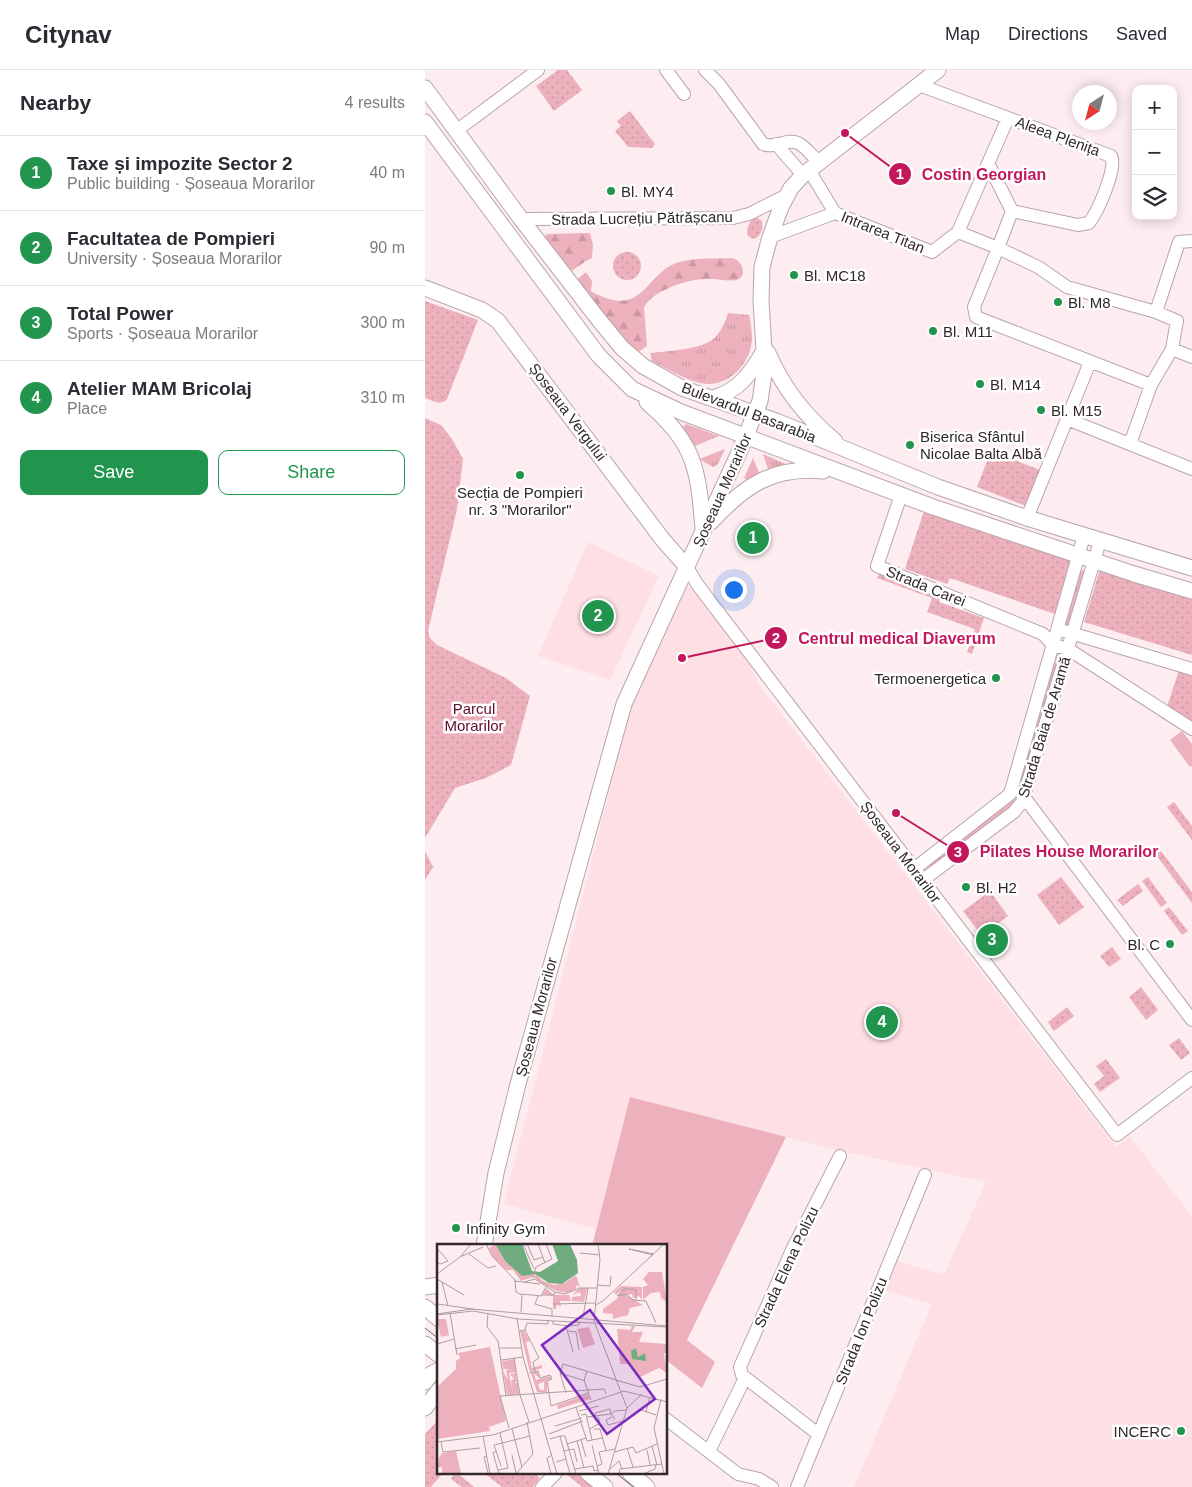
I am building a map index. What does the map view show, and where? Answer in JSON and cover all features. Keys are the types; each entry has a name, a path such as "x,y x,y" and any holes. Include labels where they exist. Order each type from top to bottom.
{"main road":[{"name":"Strada Lucrețiu Pătrășcanu","path":"756,413 764,386 765,348 762,322 762,267 770,237 787,195 811,169 938,70"},
{"name":"Bulevardul Basarabia","path":"425,88 521,219 599,320 633,358 661,377 682,388 756,413 938,487 1027,518 1192,568"},
{"name":"Bulevardul Basarabia","path":"425,122 599,356 633,389 681,412 901,495 1079,556 1192,591"},
{"name":"Șoseaua Vergului","path":"425,288 482,310 498,321 663,540 687,567"},
{"path":"713,398 723,396 738,387 752,370 765,348"},
{"path":"765,348 779,376 797,402 824,431 849,451"},
{"path":"633,389 673,428 690,453 697,475 703,531"},
{"name":"Șoseaua Morarilor","path":"482,1242 495,1173 518,1084 622,710 756,413"},
{"path":"703,531 740,494 768,477 801,470 842,473"},
{"path":"425,1307 437,1317"},
{"path":"425,1344 437,1353"},
{"path":"425,1382 431,1374 437,1371"},
{"path":"425,1408 437,1393"},
{"path":"425,1414 437,1408"},
{"path":"588,1474 605,1487"},
{"path":"631,1474 647,1487"}],"street":[{"path":"456,131 539,70"},
{"path":"705,70 719,84 763,144 767,146 797,143 811,169"},
{"path":"671,72 684,94"},
{"name":"Aleea Plenița","path":"919,85 1111,156 1113,159 1112,171 1096,213 1089,223 1078,225 1012,211"},
{"path":"1008,118 958,232 1038,267 1067,287 1156,312 1177,321 1172,349 1151,385 1130,444"},
{"path":"776,144 811,169"},
{"path":"988,164 1012,211 975,307 976,317 1151,385"},
{"name":"Intrarea Titan","path":"811,169 835,213 932,252 958,232"},
{"name":"Strada Lucrețiu Pătrășcanu","path":"521,219 733,218 749,214 787,195"},
{"name":"Intrarea Titan","path":"770,237 835,213"},
{"path":"1156,312 1179,242 1192,240"},
{"path":"1172,349 1192,357"},
{"path":"1027,518 1089,362"},
{"path":"1067,420 1192,469"},
{"name":"Strada Carei","path":"901,495 877,566 1043,634 1053,645"},
{"name":"Strada Baia de Aramă","path":"914,869 1010,794 1084,536"},
{"name":"Strada Baia de Aramă","path":"923,880 1014,812 1022,802 1101,541"},
{"name":"Șoseaua Morarilor","path":"687,567 697,584 1117,1135 1192,1078"},
{"path":"1043,634 1057,630 1192,669"},
{"path":"1053,645 1068,649 1192,729"},
{"path":"1013,783 1192,1020"},
{"name":"Strada Elena Polizu","path":"709,1451 745,1378 740,1371 740,1367 792,1250 840,1156"},
{"name":"Strada Ion Polizu","path":"797,1487 925,1176"},
{"path":"745,1378 818,1434"},
{"path":"667,1420 738,1474 759,1479 772,1487"},
{"path":"543,1487 555,1474"}],"shaded area":[{"path":"588,542 659,576 610,680 538,656"},
{"path":"687,587 694,590 749,662 760,686 1116,1147 1130,1137 1192,1216 1192,1487 854,1487 932,1304 884,1290 897,1261 944,1275 986,1182 841,1151 630,1097 596,1229 504,1204 631,706"}],"green space":[{"path":"558,70 567,70 582,90 554,111 536,86"},
{"path":"630,111 655,144 652,148 628,147 615,131 621,126 617,121"},
{"path":"756,217 762,221 762,228 757,237 752,238 747,233 750,223"},
{"path":"590,233 593,245 592,258 567,274 543,241 547,234"},
{"path":"627,252 637,256 641,266 637,276 627,280 617,276 613,266 617,256"},
{"path":"694,259 736,259 743,268 742,275 736,280 709,279 689,281 671,287 654,296 644,308 647,346 634,355 574,282 586,272 592,281 591,291 609,299 621,301 638,295 658,275 674,264"},
{"path":"425,301 478,320 447,399 442,402 425,398"},
{"path":"728,313 749,315 752,339 751,347 744,363 726,380 718,383 703,384 681,376 652,361 650,353 691,348 712,340 722,328"},
{"name":"Parcul Morarilor","path":"425,418 441,425 452,439 463,459 457,509 428,631 430,638 437,645 506,678 530,696 511,765 486,778 455,788 425,838"},
{"path":"686,424 719,436 695,446 683,427"},
{"path":"725,449 718,464 713,467 699,459"},
{"path":"763,454 788,465 769,472"},
{"path":"998,454 1040,470 1026,506 977,487 989,456 996,459"},
{"path":"753,458 760,475 750,482 744,478"},
{"path":"924,511 1071,560 1055,614 950,578 947,584 905,569"},
{"path":"1100,569 1192,597 1192,655 1084,622"},
{"path":"1078,571 1085,571 1071,627 1064,626"},
{"path":"879,574 941,596 939,602 984,618 972,654 967,652 975,629 927,612 932,598 877,578"},
{"path":"1054,652 1061,652 1025,778 1021,777"},
{"path":"1179,670 1192,674 1192,723 1167,707"},
{"path":"1182,731 1192,744 1192,766 1190,767 1170,740"},
{"path":"1013,798 1018,802 931,868 928,865"},
{"path":"1174,802 1192,826 1192,840 1167,807"},
{"path":"1158,847 1192,892 1192,903 1153,851"},
{"path":"425,851 433,867 425,880"},
{"path":"1061,877 1084,907 1059,925 1037,895"},
{"path":"1148,877 1167,903 1161,907 1142,881"},
{"path":"1138,884 1143,891 1123,906 1117,900"},
{"path":"990,891 1008,916 982,936 963,911"},
{"path":"1169,907 1188,931 1182,935 1164,911"},
{"path":"1112,947 1121,959 1109,967 1100,956"},
{"path":"1141,987 1158,1010 1146,1020 1129,997"},
{"path":"1067,1007 1074,1016 1054,1031 1048,1022"},
{"path":"1179,1038 1190,1053 1181,1060 1169,1045"},
{"path":"1106,1059 1120,1078 1100,1092 1094,1084 1104,1076 1096,1066"},
{"path":"630,1097 786,1137 687,1340 715,1362 702,1388 667,1361 667,1244 593,1244"},
{"path":"437,1421 437,1474 442,1474 431,1487 425,1487 425,1434"},
{"path":"454,1474 458,1474 474,1487 462,1487 451,1479"},
{"path":"485,1474 535,1474 540,1478 533,1487 502,1487"},
{"path":"566,1474 584,1474 600,1487 582,1487"}],"tram line":[{"path":"425,1328 437,1337"},
{"path":"617,1474 633,1487"}],"place":[{"name":"Costin Georgian","path":"845,133"},
{"name":"Bl. MY4","path":"611,191"},
{"name":"Bl. MC18","path":"794,275"},
{"name":"Bl. M8","path":"1058,302"},
{"name":"Bl. M11","path":"933,331"},
{"name":"Bl. M14","path":"980,384"},
{"name":"Bl. M15","path":"1041,410"},
{"name":"Biserica Sfântul Nicolae Balta Albă","path":"910,445"},
{"name":"Secția de Pompieri nr. 3 \"Morarilor\"","path":"520,475"},
{"name":"Taxe și impozite Sector 2","path":"753,538"},
{"name":"Facultatea de Pompieri","path":"598,616"},
{"name":"Centrul medical Diaverum","path":"682,658"},
{"name":"Termoenergetica","path":"996,678"},
{"name":"Pilates House Morarilor","path":"896,813"},
{"name":"Bl. H2","path":"966,887"},
{"name":"Total Power","path":"992,940"},
{"name":"Bl. C","path":"1170,944"},
{"name":"Atelier MAM Bricolaj","path":"882,1022"},
{"name":"Infinity Gym","path":"456,1228"},
{"name":"INCERC","path":"1181,1431"}]}
